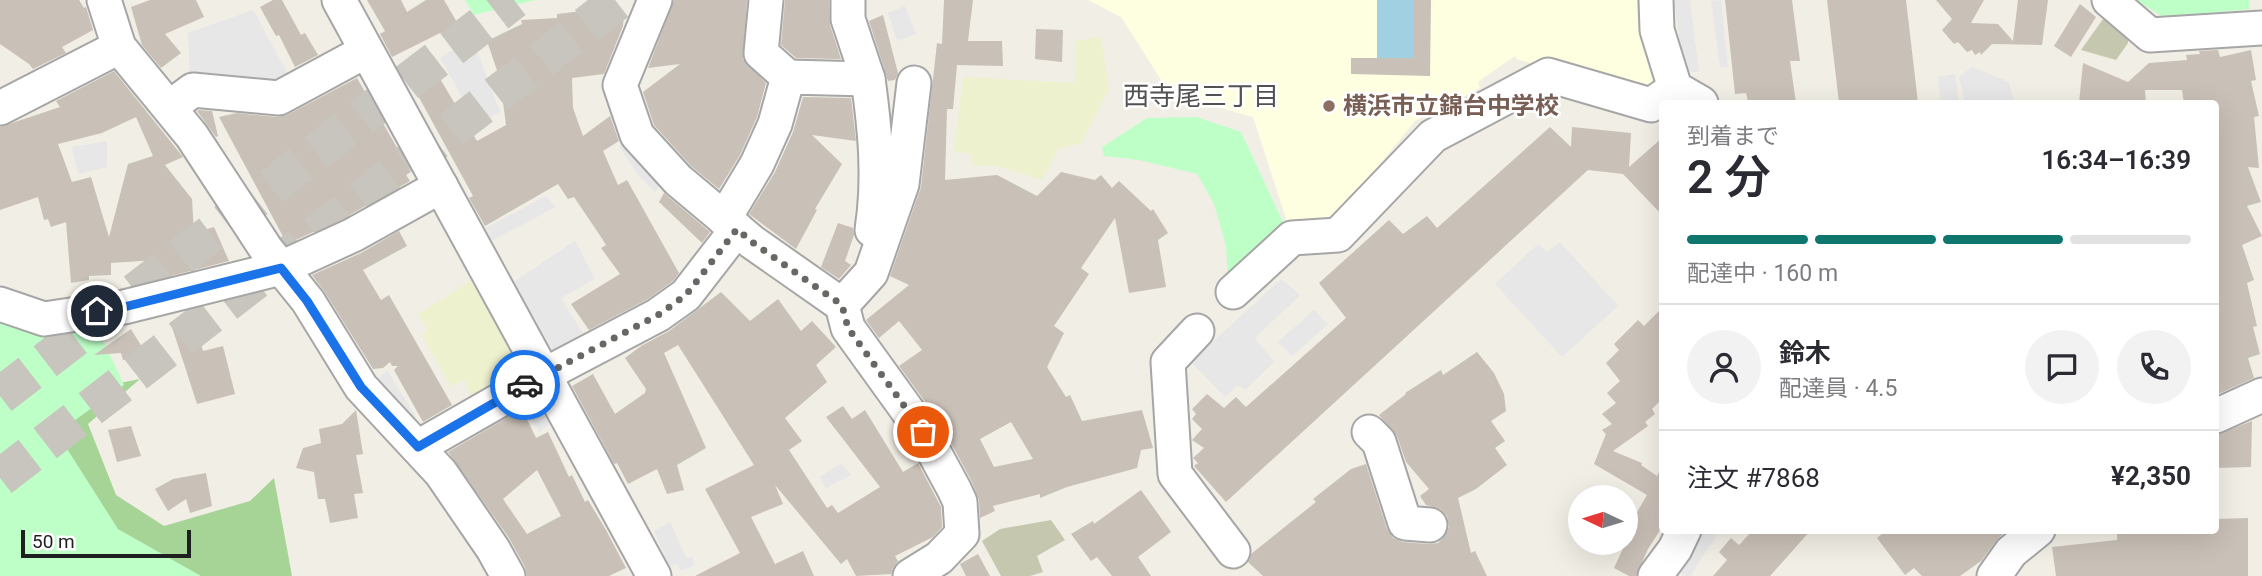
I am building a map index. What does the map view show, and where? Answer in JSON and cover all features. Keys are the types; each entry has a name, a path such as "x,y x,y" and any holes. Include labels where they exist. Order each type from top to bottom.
{"street":[{"path":"339,0 542,376 654,576"},
{"path":"655,0 620,85 637,135 678,180 730,224 839,302 848,328 923,432 960,502 962,534 939,558 910,576"},
{"path":"766,0 761,53 788,77 868,79"},
{"path":"839,302 859,268 872,231 876,199 877,143 868,79 848,19 848,0"},
{"path":"1656,0 1657,30 1688,96"},
{"path":"2109,0 2150,35 2262,28"},
{"path":"107,1 119,47 170,107 281,268 307,301 361,387 441,473 493,549 508,576"},
{"path":"0,108 119,47"},
{"path":"170,107 193,90 279,98 366,51"},
{"path":"1233,292 1292,238 1338,235 1433,136 1548,75 1651,105 1659,103"},
{"path":"418,447 542,376 658,315 686,295 730,224 775,124 788,77"},
{"path":"839,302 871,273 902,184 914,83"},
{"path":"0,304 44,319 124,307 281,268 353,235 440,186"},
{"path":"1198,331 1158,363 1175,474 1233,551"},
{"path":"2219,415 2262,394"},
{"path":"1369,432 1379,442 1405,523 1430,525"},
{"path":"1655,576 1675,549 1682,534"},
{"path":"1994,576 2011,552 2033,534"}],"shaded area":[{"name":"横浜市立錦台中学校","path":"1088,0 1637,0 1638,29 1653,83 1636,96 1517,59 1515,56 1478,82 1480,88 1415,121 1327,229 1289,228 1253,117 1170,94 1121,17"},
{"path":"1674,0 1690,0 1699,72 1684,72"},
{"path":"1721,0 1728,67 1720,67 1711,1"},
{"path":"905,6 916,34 897,41 888,13"},
{"path":"253,10 290,78 274,88 190,79 188,33"},
{"path":"2103,19 2128,33 2128,43 2116,60 2081,50"},
{"path":"1101,37 1109,89 1081,143 1058,149 1042,180 997,166 972,165 971,154 954,151 963,77 1075,83 1076,41"},
{"path":"472,38 500,112 477,123 440,58"},
{"path":"433,60 441,72 412,92 403,78"},
{"path":"1972,67 2009,82 2013,100 1964,100 1959,77"},
{"path":"1955,74 1959,100 1941,100 1938,77"},
{"path":"631,138 665,179 655,192 636,172 619,146"},
{"path":"107,141 107,167 78,174 72,147"},
{"path":"546,196 556,207 491,241 486,228"},
{"path":"575,241 595,279 561,298 588,342 557,357 514,282"},
{"path":"1560,242 1618,306 1562,357 1495,284 1538,244 1547,252"},
{"path":"1281,279 1300,295 1255,338 1274,362 1245,390 1238,385 1225,397 1191,362"},
{"path":"471,281 522,367 523,374 474,402 464,380 450,386 422,335 428,330 418,314"},
{"path":"1314,310 1328,324 1292,356 1278,342"},
{"path":"387,370 416,417 406,425 371,386"},
{"path":"536,398 552,423 539,432 525,405"},
{"path":"841,463 851,475 826,488 820,477"},
{"path":"1051,520 1065,540 1037,556 1043,572 1030,576 1001,576 982,541 1000,529"},
{"path":"670,522 686,558 692,556 694,565 681,571 677,564 669,565 654,531"},
{"path":"1696,534 1717,534 1690,576 1674,569"}],"green space":[{"path":"465,0 535,0 474,15"},
{"path":"2136,0 2249,0 2250,9 2165,18"},
{"path":"1196,117 1241,132 1283,222 1228,280 1226,246 1214,204 1197,174 1139,160 1104,156 1102,147 1147,118"},
{"path":"0,316 94,321 124,385 57,433 118,529 201,576 0,576"},
{"path":"140,379 88,424 116,495 164,526 250,501 274,478 292,576 62,576 41,442 74,392"}],"water":[{"path":"1377,0 1414,0 1414,58 1377,58"}],"building":[{"path":"0,0 79,0 84,8 86,7 93,30 62,47 66,53 33,69 0,44"},
{"path":"150,0 196,0 204,17 165,34 181,53 161,68 142,45 131,7"},
{"path":"273,0 282,0 301,35 305,33 318,55 295,67 279,35 276,36 260,7"},
{"path":"367,0 401,0 407,12 426,0 444,0 458,24 392,57 380,34 385,31"},
{"path":"674,0 747,0 743,59 766,83 757,117 740,155 719,189 691,166 654,125 643,92 680,64 648,68"},
{"path":"785,0 829,0 830,25 841,59 796,58 781,45"},
{"path":"944,0 973,0 968,41 1002,41 1003,66 957,65 953,109 947,109 945,180 997,175 1037,196 1061,172 1095,180 1101,175 1112,188 1119,181 1151,211 1153,209 1168,233 1158,240 1166,287 1129,293 1115,218 1081,268 1089,274 1054,326 1064,333 1047,367 1066,397 1070,395 1082,421 1142,410 1153,448 1141,450 1137,468 1067,487 1040,498 1040,494 993,506 995,511 980,518 979,500 971,480 939,421 899,366 922,350 899,321 879,338 866,320 909,285 890,276 921,187 937,43 942,44","holes":["1011,422 1033,459 994,467 980,439"]},
{"path":"1414,0 1431,0 1430,76 1351,74 1351,58 1414,58"},
{"path":"1725,0 1792,0 1800,61 1790,61 1796,100 1748,100 1746,93 1735,94"},
{"path":"1827,0 1906,0 1918,100 1839,100"},
{"path":"1936,0 1984,0 1971,23 1998,24 2013,41 2018,0 2048,0 2042,45 1992,44 1981,55 1980,52 1975,55 1972,50 1967,52 1958,42 1954,44 1942,30 1952,19"},
{"path":"2080,4 2096,17 2071,57 2054,46"},
{"path":"582,11 624,12 623,26 604,74 572,78 573,108 583,136 610,116 619,141 603,151 618,185 627,180 679,273 673,281 648,299 589,330 571,304 620,274 601,248 606,245 574,197 568,199 558,184 485,226 469,198 473,196 416,92 439,77 477,141 506,125 500,79 487,41 522,24 521,20 557,18 557,14"},
{"path":"883,15 898,73 895,80 888,81 869,21"},
{"path":"1036,29 1063,30 1062,62 1035,59"},
{"path":"2218,50 2220,57 2251,50 2256,80 2251,81 2259,116 2254,117 2259,168 2248,167 2261,202 2247,206 2262,236 2242,245 2254,280 2247,283 2260,354 2248,358 2254,378 2219,394 2219,100 2184,100 2182,90 2145,90 2146,100 2079,100 2083,63 2128,82 2149,63 2187,60 2186,55 2200,54 2199,51"},
{"path":"114,71 183,157 165,165 192,199 194,233 214,227 229,261 163,278 156,260 111,263 111,275 89,276 89,280 71,283 66,222 51,227 48,219 44,220 38,197 0,210 0,127 60,107 56,101","holes":["136,117 153,156 128,164 109,237 91,177 72,182 58,144 102,133"]},
{"path":"357,78 411,172 406,175 410,181 344,218 287,244 219,117 237,113 277,117 287,115"},
{"path":"803,97 851,98 856,141 812,135 842,164 815,209 817,210 796,249 749,214 775,172 793,132"},
{"path":"197,111 212,111 218,136 216,137"},
{"path":"1550,127 1571,147 1572,127 1631,133 1629,167 1659,141 1659,212 1623,174 1588,170 1226,502 1194,466 1198,463 1193,458 1204,448 1192,440 1202,429 1192,419 1196,414 1192,409 1207,394 1224,408 1236,397 1246,407 1346,318 1319,283 1389,220 1403,234 1427,216 1437,228"},
{"path":"664,193 710,232 702,243 659,202"},
{"path":"838,223 853,228 854,235 845,261 851,265 839,279 821,267"},
{"path":"399,231 407,246 363,270 381,300 389,295 452,405 423,422 394,370 398,366 392,366 390,362 383,368 373,369 312,275 361,253"},
{"path":"721,292 750,321 778,299 801,331 812,321 836,347 816,365 827,382 785,418 802,441 789,450 827,508 832,505 838,513 880,487 826,417 843,406 852,419 865,410 903,472 918,463 941,507 942,527 933,537 895,556 898,561 891,574 856,576 847,559 841,564 775,485 783,504 751,517 775,564 803,551 814,576 695,576 740,553 705,489 754,465 678,345 664,353 706,448 677,465 684,490 667,494 657,469 628,484 617,463 614,464 572,386 593,374 615,414 645,393 646,389 625,358 669,331"},
{"path":"1659,311 1659,402 1652,409 1655,414 1645,422 1648,426 1613,451 1642,463 1641,465 1657,476 1659,472 1659,532 1636,576 1629,576 1614,568 1620,555 1638,555 1638,511 1647,495 1638,490 1638,485 1630,485 1594,464 1606,434 1602,430 1612,424 1602,414 1616,403 1607,393 1620,381 1606,363 1619,350 1614,344 1638,320 1644,326"},
{"path":"194,320 203,351 223,346 235,394 197,404 172,327"},
{"path":"131,329 151,362 136,372 128,359 123,360 121,353 94,355"},
{"path":"1477,352 1494,373 1504,394 1506,411 1491,421 1505,441 1495,448 1507,465 1476,489 1458,498 1471,553 1475,551 1487,576 1263,576 1248,562 1251,554 1316,502 1313,499 1351,469 1366,464 1387,529 1393,538 1403,542 1438,543 1449,527 1447,516 1440,509 1426,505 1420,496 1429,489 1406,462 1397,436 1379,415 1405,393 1441,370 1443,375"},
{"path":"522,409 536,438 548,432 569,477 572,475 585,502 588,500 626,568 609,576 527,576 509,538 448,452","holes":["537,470 561,516 527,534 503,499"]},
{"path":"356,410 363,454 356,455 363,493 354,494 358,518 330,523 325,499 318,499 314,472 296,468 303,448 321,443 319,429 342,424"},
{"path":"2252,421 2251,467 2219,468 2219,434"},
{"path":"131,426 141,456 117,462 108,430"},
{"path":"206,473 212,506 190,513 186,499 168,511 155,489 173,479"},
{"path":"1141,490 1171,532 1138,557 1151,576 1112,576 1097,557 1091,561 1071,534 1093,521 1094,524"},
{"path":"2248,518 2248,576 2056,576 2052,547 2117,540 2117,534 2219,534 2219,519"},
{"path":"1749,534 1807,534 1770,576 1713,576 1727,560 1719,552 1731,538 1739,545"},
{"path":"1882,534 2003,534 1981,561 1960,576 1922,576 1914,568 1905,575 1877,538"},
{"path":"978,554 990,576 966,576 960,564"}],"tunnel":[{"path":"0,396 514,0"},
{"path":"0,478 619,0"}],"way so far":[{"path":"525,385 658,315 686,295 737,229 842,305 848,328 923,432"}],"place":[{"name":"横浜市立錦台中学校","path":"1329,106"}],"district":[{"name":"西寺尾三丁目","path":"1201,96"}],"route":[{"path":"97,311 124,307 281,268 307,301 361,387 418,447 431,437 525,385"}]}
